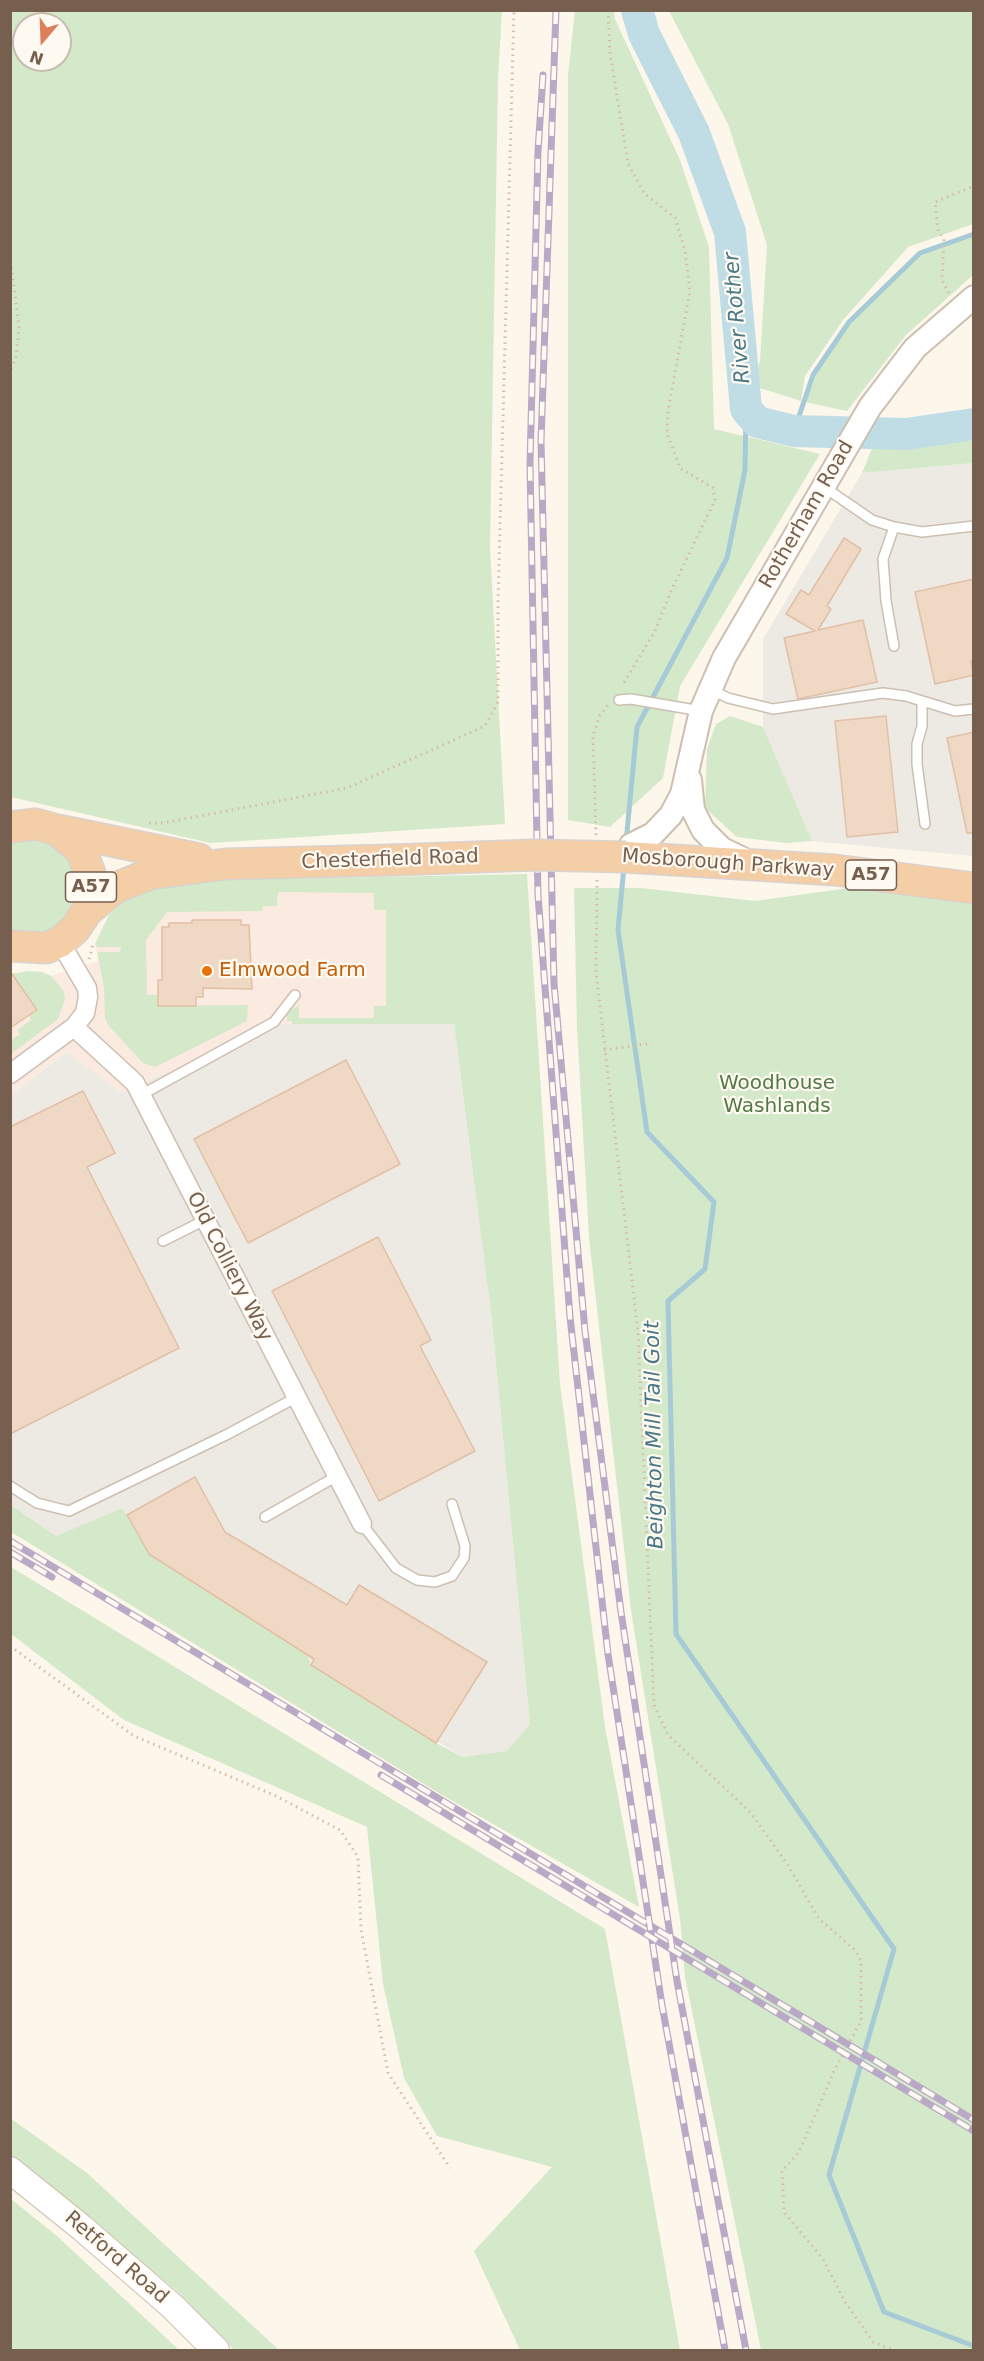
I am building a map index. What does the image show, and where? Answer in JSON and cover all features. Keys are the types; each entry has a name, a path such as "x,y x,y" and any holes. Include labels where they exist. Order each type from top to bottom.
{"highway":[{"name":"A57","path":"10,827 36,824 57,830 81,850 90,873 91,894 87,911 75,929 53,945 10,959"},
{"name":"Chesterfield Road","path":"57,830 226,864"},
{"name":"Mosborough Parkway","path":"554,855 628,851 768,866 835,870 974,888"},
{"name":"Chesterfield Road","path":"87,911 115,888 132,879 226,864 554,855"},
{"path":"10,946 53,945"}],"main road":[{"name":"Retford Road","path":"10,2170 82,2228 173,2307 216,2350"}],"street":[{"name":"Rotherham Road","path":"628,851 652,834 671,815 682,794 701,711 724,658 870,407 915,348 974,297"},
{"path":"689,763 692,803 695,817 703,830 730,854 768,866"},
{"path":"10,1074 74,1027 85,1013 88,997 84,979 53,945"},
{"name":"Old Colliery Way","path":"74,1027 135,1083 362,1524"}],"lane":[{"path":"824,487 872,520 894,527 922,532 974,526"},
{"path":"894,527 883,559 886,601 894,646"},
{"path":"710,689 728,698 773,709 883,693 906,696 955,711 974,709"},
{"path":"619,700 631,699 701,711"},
{"path":"922,702 917,764 925,824"},
{"path":"141,1095 274,1022 295,995"},
{"path":"163,1241 206,1220"},
{"path":"10,1486 37,1503 69,1510 228,1434 297,1397"},
{"path":"265,1517 337,1476"},
{"path":"362,1524 396,1568 417,1580 435,1582 452,1576 464,1558 465,1546 452,1504"}],"path":[{"path":"142,823 163,823 347,788 485,726 498,702 498,602 514,10"},
{"path":"596,836 593,735 600,715 608,705 619,700 622,687 656,631 671,591 715,500 713,488 680,468 666,433 690,291 685,250 675,218 644,193 628,164 610,53 608,10"},
{"path":"942,280 944,239 938,231 935,202 974,186"},
{"path":"10,255 19,326 16,358 10,371"},
{"path":"597,870 596,972 638,1332 654,1705 668,1735 751,1813 788,1865 819,1919 855,1950 861,1961 861,2021 834,2071 799,2152 782,2171 784,2212 823,2259 845,2302 873,2342 893,2350"},
{"path":"604,1050 652,1043"},
{"path":"10,1646 134,1736 274,1795 340,1830 357,1857 361,1929 388,2073 450,2168"}],"shaded area":[{"path":"973,463 973,856 812,841 763,727 763,639 862,473"},
{"path":"348,877 348,889 391,889 391,1025 266,1026 122,1093 65,1052 11,1096 11,974 42,972 51,976 99,961 95,944 109,915 121,903 141,894 144,887 175,881"},
{"path":"454,1024 492,1321 530,1724 507,1751 463,1757 311,1665 307,1654 149,1554 122,1508 56,1536 11,1504 11,1096 66,1052 122,1093 266,1026"}],"green space":[{"path":"10,11 502,11 498,80 490,548 505,824 210,843 11,797"},
{"path":"575,11 614,11 615,19 680,160 709,247 714,429 820,454 680,686 663,778 610,827 568,820 568,75"},
{"path":"669,11 973,11 973,224 908,247 843,320 805,376 801,401 750,385 760,361 767,245 728,124"},
{"path":"973,234 973,275 906,335 847,411 805,402 813,375 849,322 920,253"},
{"path":"973,440 973,463 862,473 872,448"},
{"path":"730,716 763,727 812,841 786,843 737,837 705,808 707,749 716,724"},
{"path":"41,840 55,848 67,859 74,873 77,889 74,904 66,919 55,930 40,936 11,935 11,841"},
{"name":"Woodhouse Washlands","path":"973,871 973,2350 761,2350 685,1977 680,1919 631,1610 589,1238 577,1028 574,888 641,888 755,901"},
{"path":"527,874 560,1384 605,1727 639,1907 442,1795 11,1532 10,1504 56,1536 122,1508 149,1554 307,1654 311,1665 436,1743 463,1757 507,1751 530,1724 492,1321 454,1024 292,1024 292,1021 287,1021 287,1012 299,1005 299,1018 374,1018 374,1006 386,1006 386,910 374,910 374,893 278,892 277,906 263,906 262,911 167,912 146,940 147,995 158,995 159,1006 248,1005 247,1021 155,1067 143,1063 109,1026 105,1018 104,987 97,952 120,952 121,947 97,947 95,944 109,915 121,903 141,894 144,887 175,881"},
{"path":"28,971 42,972 51,976 63,990 65,1000 58,1019 11,1054 11,1040 20,1034 17,1030 31,1020 29,1015 37,1010 11,974"},
{"path":"11,1567 605,1929 680,2350 520,2350 474,2251 552,2167 437,2136 404,2078 383,1984 367,1827 124,1720 11,1634"},
{"path":"10,2118 87,2173 279,2350 234,2350 178,2292 11,2156"},
{"path":"11,2199 57,2236 179,2350 11,2350"}],"building":[{"path":"844,538 861,549 827,606 831,609 818,630 863,620 877,682 798,699 784,638 815,631 786,614 801,590 809,595"},
{"path":"974,579 974,660 971,661 974,675 935,684 915,592"},
{"path":"886,716 898,832 847,837 835,721"},
{"path":"974,732 974,833 967,833 947,738"},
{"name":"Elmwood Farm","path":"192,920 241,920 241,925 249,925 252,989 203,988 203,997 196,997 196,1006 158,1006 158,980 162,980 162,927 169,927 169,923 192,923"},
{"path":"10,971 37,1010 10,1028"},
{"path":"346,1060 400,1164 248,1243 194,1139"},
{"path":"83,1091 115,1153 87,1167 179,1348 10,1434 10,1127"},
{"path":"378,1237 431,1340 420,1346 475,1451 379,1501 272,1291"},
{"path":"195,1477 225,1532 347,1605 359,1585 487,1662 436,1743 311,1665 314,1659 149,1554 127,1515"}],"waterway":[{"name":"River Rother","path":"637,10 644,34 694,133 730,232 746,409 757,422 794,431 906,434 974,424"},
{"path":"794,431 813,375 849,322 920,253 974,234"},
{"name":"Beighton Mill Tail Goit","path":"626,842 637,727 727,558 745,470 746,409"},
{"name":"Beighton Mill Tail Goit","path":"624,866 618,930 647,1132 714,1202 705,1269 668,1301 676,1634 894,1949 829,2175 884,2312 974,2346"}],"railway":[{"path":"556,10 541,441 554,983 585,1331 621,1612 677,1981 746,2350"},
{"path":"543,75 538,151 530,464 538,895 570,1317 608,1654 662,2005 725,2350"},
{"path":"10,1541 974,2120"},
{"path":"10,1552 52,1577"},
{"path":"381,1775 974,2131"}],"place":[{"name":"Elmwood Farm","path":"207,971"}]}
